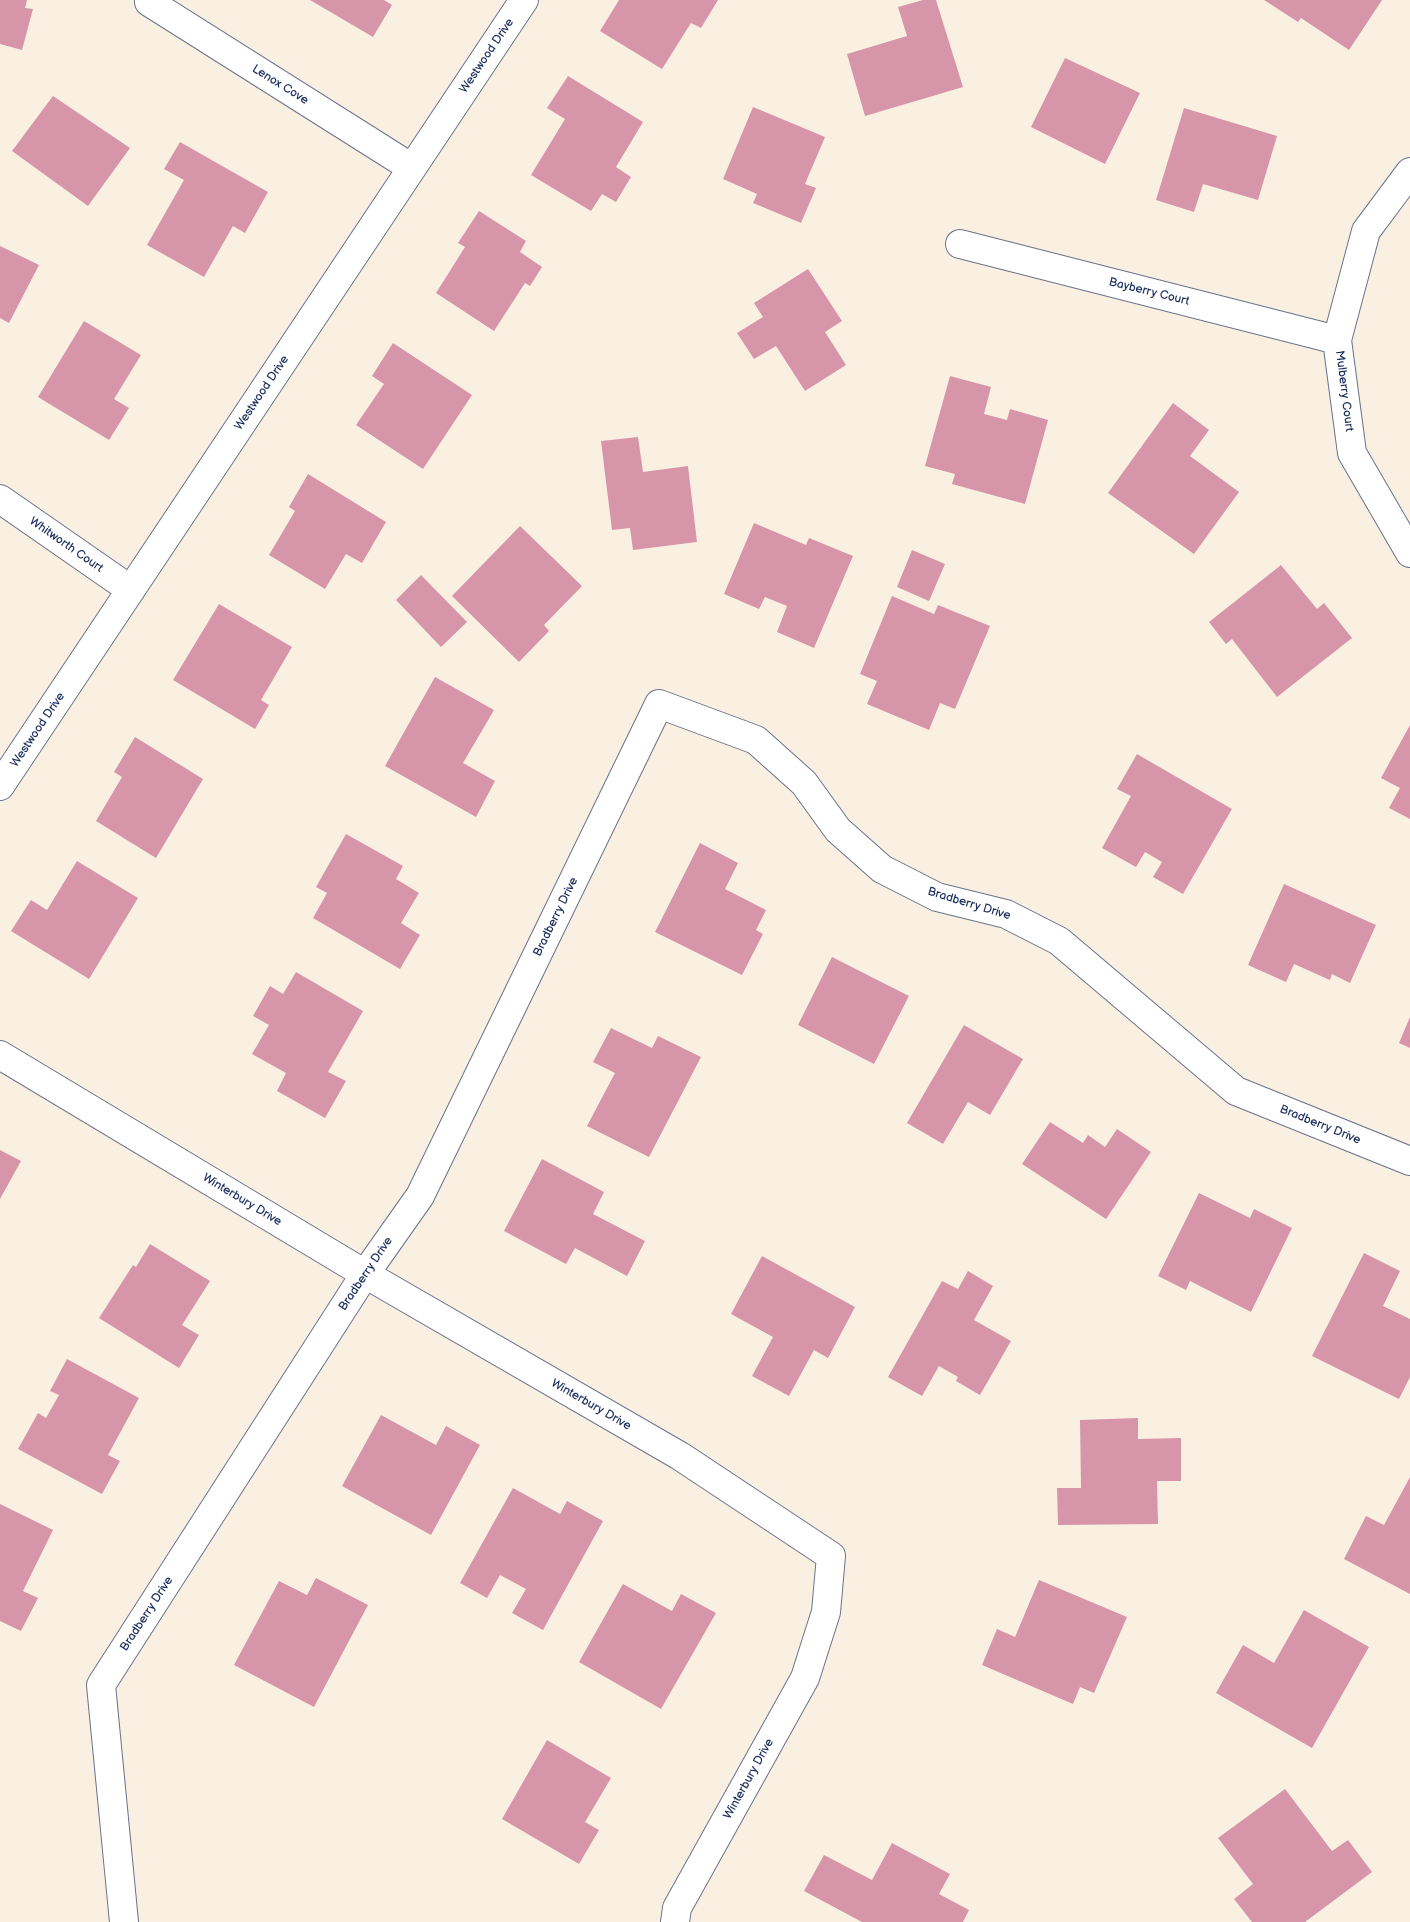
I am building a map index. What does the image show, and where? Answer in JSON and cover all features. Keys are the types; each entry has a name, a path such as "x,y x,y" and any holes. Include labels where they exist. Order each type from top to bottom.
{"street":[{"name":"Westwood Drive","path":"0,786 524,0"},
{"name":"Lenox Cove","path":"149,2 412,168"},
{"name":"Mulberry Court","path":"1410,172 1366,231 1337,340 1352,453 1410,553"},
{"name":"Bayberry Court","path":"960,244 1337,340"},
{"name":"Whitworth Court","path":"0,499 131,590"},
{"name":"Bradberry Drive","path":"124,1922 102,1685 365,1274 420,1196 659,704 756,740 804,783 838,830 882,870 937,897 1006,914 1059,941 1236,1091 1410,1161"},
{"name":"Winterbury Drive","path":"0,1055 365,1274 680,1456 831,1556 826,1612 805,1678 677,1908 675,1922"}],"building":[{"path":"0,0 27,0 25,8 33,9 22,50 0,44"},
{"path":"310,0 384,0 392,5 373,37"},
{"path":"619,0 718,0 701,28 691,23 662,69 600,31"},
{"path":"923,0 936,0 963,87 865,116 847,54 907,36 898,7"},
{"path":"1264,0 1382,0 1349,50 1301,18 1298,22"},
{"path":"1065,58 1140,93 1105,164 1031,127"},
{"path":"568,76 643,122 616,167 631,177 616,202 602,194 591,211 531,175 565,119 547,108"},
{"path":"53,96 130,148 88,206 12,151"},
{"path":"753,107 825,137 805,184 816,188 801,223 753,203 757,194 723,179"},
{"path":"1184,108 1277,136 1258,200 1203,184 1194,212 1156,200"},
{"path":"180,142 268,192 245,233 233,226 204,277 147,245 184,180 164,169"},
{"path":"479,211 526,241 520,252 542,267 530,286 525,283 494,331 436,293 465,247 458,243"},
{"path":"0,246 39,265 9,323 0,318"},
{"path":"808,269 842,321 825,332 846,365 805,391 776,346 754,359 737,333 763,317 754,303"},
{"path":"84,321 141,355 114,399 129,408 109,440 38,397"},
{"path":"393,343 472,395 423,469 356,425 384,384 372,376"},
{"path":"950,376 991,387 984,414 1007,420 1010,409 1048,420 1025,504 952,484 955,474 925,466"},
{"path":"1173,403 1209,430 1190,456 1239,492 1194,554 1108,493"},
{"path":"638,437 643,472 688,466 697,542 633,550 630,528 612,530 601,441"},
{"path":"308,474 386,522 362,563 346,554 325,589 269,555 295,511 289,507"},
{"path":"754,523 806,545 809,538 853,556 814,648 777,632 787,606 765,597 759,609 724,594"},
{"path":"520,526 582,586 544,625 549,631 519,662 452,596"},
{"path":"912,550 945,564 929,601 897,587"},
{"path":"1281,565 1317,609 1324,603 1352,638 1277,697 1232,639 1226,644 1209,622"},
{"path":"421,575 467,622 441,647 396,600"},
{"path":"892,596 934,614 938,605 990,626 955,709 940,703 929,730 867,704 877,681 860,674"},
{"path":"219,604 292,647 261,700 269,705 255,729 173,680"},
{"path":"435,677 494,710 463,763 495,781 476,817 385,766"},
{"path":"1410,725 1410,819 1389,808 1400,788 1381,778"},
{"path":"135,737 203,779 156,858 96,821 122,777 114,772"},
{"path":"1137,754 1232,809 1183,894 1153,877 1162,862 1145,852 1136,867 1102,848 1131,796 1117,789"},
{"path":"346,834 403,866 396,879 419,893 401,923 420,935 400,969 313,918 327,893 316,887"},
{"path":"700,843 738,863 725,889 766,910 756,930 763,934 742,975 655,932"},
{"path":"77,861 138,898 89,979 11,931 31,900 47,910"},
{"path":"1284,884 1376,925 1350,983 1332,974 1330,980 1294,964 1286,982 1248,965"},
{"path":"832,957 909,996 874,1064 798,1025"},
{"path":"296,972 363,1011 328,1072 346,1081 325,1118 277,1091 286,1073 252,1054 269,1025 253,1016 270,986 283,994"},
{"path":"1410,1017 1410,1048 1399,1043"},
{"path":"964,1025 1023,1059 990,1115 968,1102 943,1144 907,1123"},
{"path":"611,1028 652,1048 658,1036 701,1057 649,1157 587,1126 615,1073 593,1062"},
{"path":"1050,1122 1083,1143 1088,1135 1105,1147 1117,1129 1151,1152 1106,1219 1022,1164"},
{"path":"0,1150 21,1161 0,1199"},
{"path":"542,1159 604,1192 593,1214 645,1241 627,1276 575,1248 566,1264 504,1231"},
{"path":"1199,1193 1250,1218 1254,1209 1292,1228 1251,1312 1190,1281 1186,1290 1158,1276"},
{"path":"150,1244 210,1281 182,1325 199,1335 179,1368 99,1318 133,1265 136,1267"},
{"path":"1364,1253 1400,1271 1383,1306 1410,1319 1410,1377 1399,1399 1312,1356"},
{"path":"762,1256 855,1307 828,1358 814,1350 789,1396 752,1376 773,1337 731,1314"},
{"path":"968,1271 993,1286 974,1320 1011,1341 980,1395 956,1381 958,1377 939,1366 922,1396 888,1377 942,1281 958,1289"},
{"path":"67,1359 139,1398 108,1455 120,1461 102,1494 18,1449 38,1413 46,1418 59,1395 50,1391"},
{"path":"381,1415 436,1445 446,1426 480,1445 431,1535 342,1486"},
{"path":"1138,1418 1138,1439 1181,1438 1181,1481 1157,1481 1158,1524 1058,1525 1057,1488 1081,1488 1080,1420"},
{"path":"1410,1477 1410,1594 1344,1559 1366,1516 1384,1525"},
{"path":"513,1488 560,1514 567,1501 603,1521 543,1630 512,1613 526,1589 500,1575 487,1598 460,1583"},
{"path":"0,1504 53,1530 23,1591 38,1598 21,1631 0,1621"},
{"path":"316,1578 368,1605 314,1707 234,1665 279,1581 307,1595"},
{"path":"1039,1580 1127,1617 1094,1693 1080,1687 1073,1704 982,1665 997,1629 1015,1637"},
{"path":"623,1584 672,1611 681,1594 716,1613 661,1709 579,1662"},
{"path":"1304,1610 1369,1647 1312,1748 1216,1693 1243,1645 1274,1663"},
{"path":"547,1740 611,1778 585,1822 599,1830 579,1864 502,1819"},
{"path":"1285,1789 1332,1851 1348,1840 1372,1872 1305,1922 1252,1922 1234,1899 1253,1884 1218,1838"},
{"path":"892,1843 950,1874 939,1894 969,1910 963,1922 862,1922 804,1891 824,1855 872,1880"}]}
